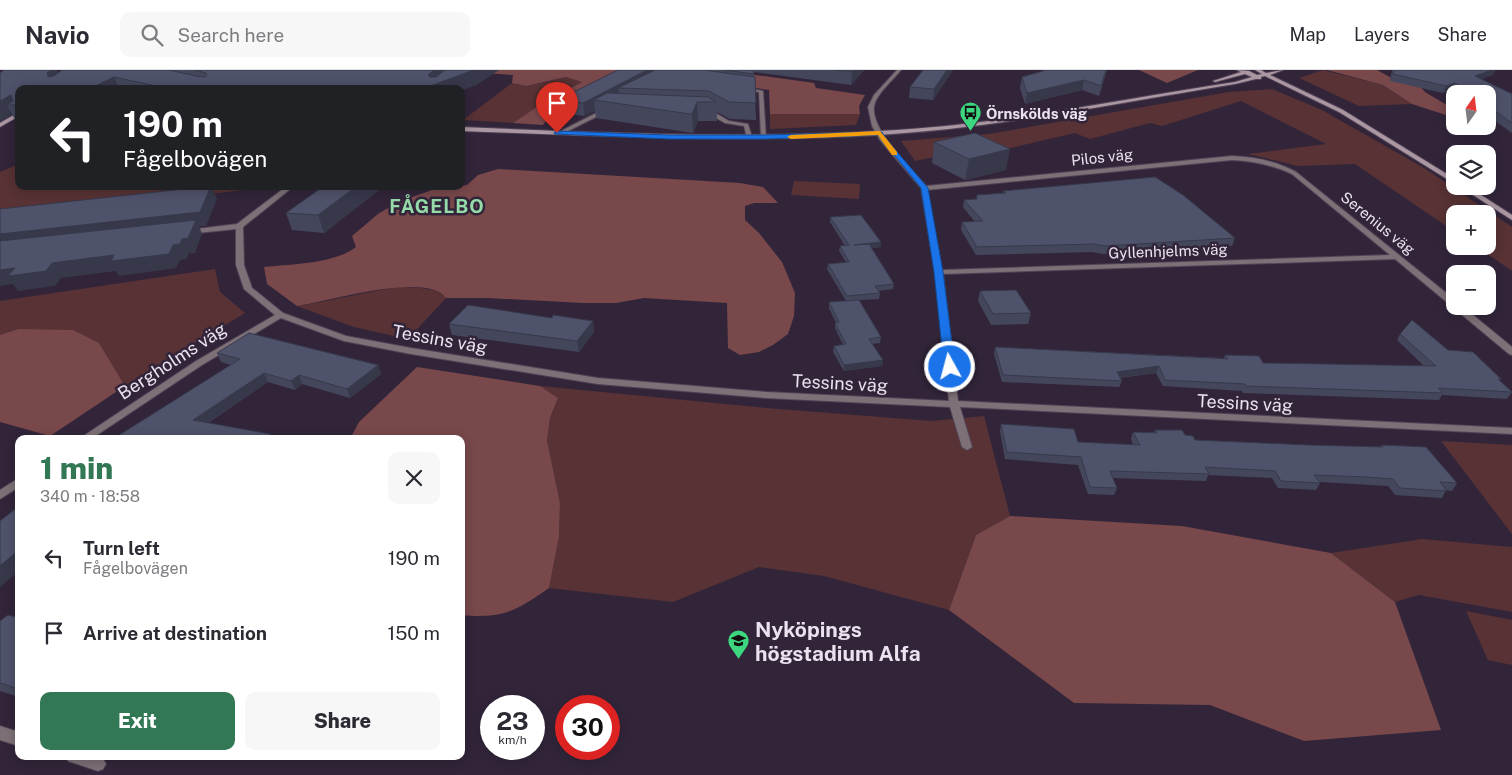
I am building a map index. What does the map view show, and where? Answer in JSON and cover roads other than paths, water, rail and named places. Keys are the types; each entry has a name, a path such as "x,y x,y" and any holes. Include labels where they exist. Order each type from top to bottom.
{"street":[{"path":"899,70 876,96 871,107 875,126 883,140 924,188 939,272 954,405 967,447"},
{"path":"1239,70 1341,111"},
{"path":"1186,91 1255,70 1341,111 1446,176"},
{"path":"465,129 749,137 880,133 1015,120 1235,83 1282,70"},
{"path":"732,87 761,91 764,137"},
{"path":"560,133 609,108"},
{"path":"701,112 710,112 727,122 746,125 749,137"},
{"path":"0,125 15,116"},
{"name":"Pilos väg","path":"924,188 1232,158 1254,159 1282,167"},
{"name":"Serenius väg","path":"1282,167 1294,173 1446,297"},
{"path":"179,233 239,226 286,190"},
{"path":"1476,195 1512,218"},
{"name":"Tessins väg","path":"239,226 240,265 248,289 280,315 344,338 411,351 598,381 766,395 1512,431"},
{"name":"Gyllenhjelms väg","path":"939,272 1398,257"},
{"name":"Bergholms väg","path":"90,435 199,363 280,315"},
{"name":"Serenius väg","path":"1468,315 1512,352"},
{"path":"0,495 15,485"},
{"path":"0,733 15,738"},
{"path":"86,760 98,764"}],"place":[{"name":"Örnskölds väg","path":"970,132"},
{"name":"Nyköpings högstadium Alfa","path":"739,660"}],"district":[{"name":"FÅGELBO","path":"437,206"}]}
